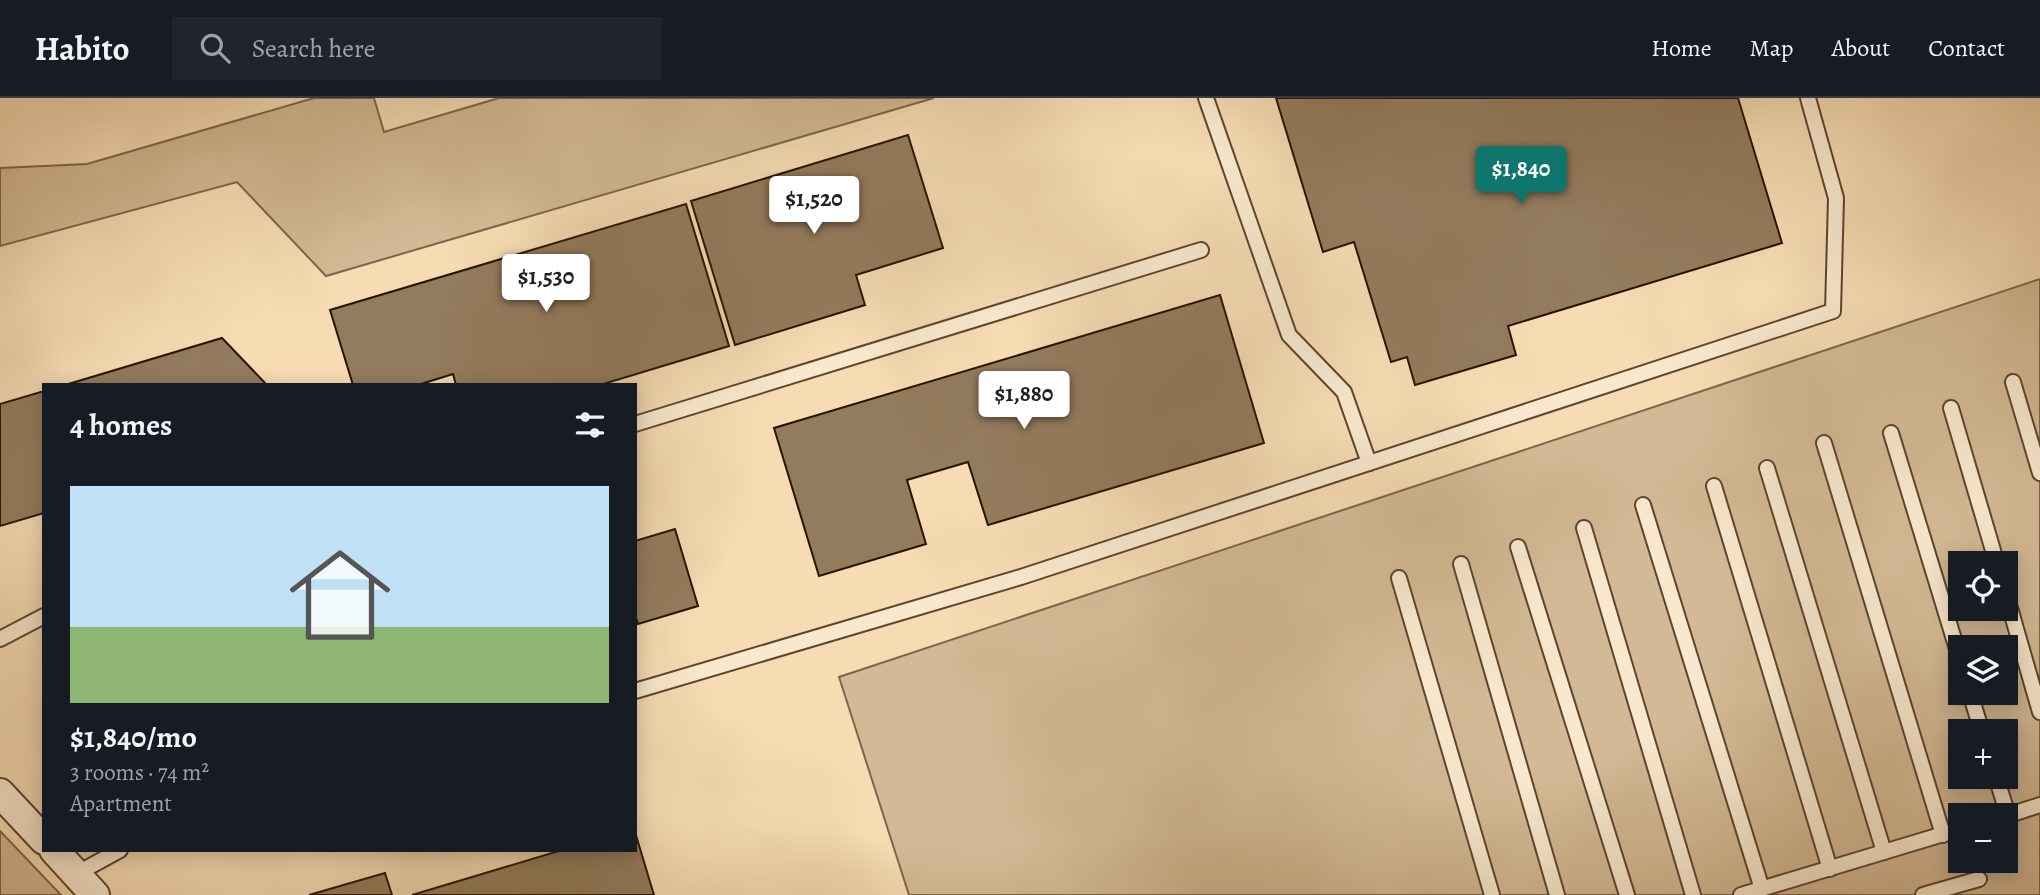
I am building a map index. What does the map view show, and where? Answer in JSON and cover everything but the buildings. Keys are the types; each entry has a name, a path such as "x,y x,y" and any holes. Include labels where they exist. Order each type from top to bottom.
{"street":[{"path":"0,793 42,838"},
{"path":"56,852 95,895"}],"lane":[{"path":"1206,98 1289,335 1344,392 1369,463"},
{"path":"637,690 1021,577 1833,311 1836,198 1808,98"},
{"path":"637,423 1200,250"},
{"path":"2013,382 2040,473"},
{"path":"1951,408 1993,551"},
{"path":"1891,433 1953,635"},
{"path":"1824,443 1942,835"},
{"path":"1767,468 1884,852"},
{"path":"1714,486 1829,869"},
{"path":"1643,505 1762,889"},
{"path":"1584,528 1693,895"},
{"path":"1518,547 1627,895"},
{"path":"1461,564 1557,895"},
{"path":"1399,578 1492,895"},
{"path":"0,639 42,617"},
{"path":"2014,621 2040,712"},
{"path":"2018,812 2040,805"},
{"path":"1741,895 1762,889 1787,888 1829,869 1948,833"},
{"path":"76,874 116,852"},
{"path":"1923,895 1979,879"}],"shaded area":[{"path":"314,98 374,98 384,132 499,98 934,98 326,276 237,182 0,246 0,168 87,164"},
{"path":"2040,279 2040,895 909,895 839,677"},
{"path":"0,831 61,895 0,895"}]}
